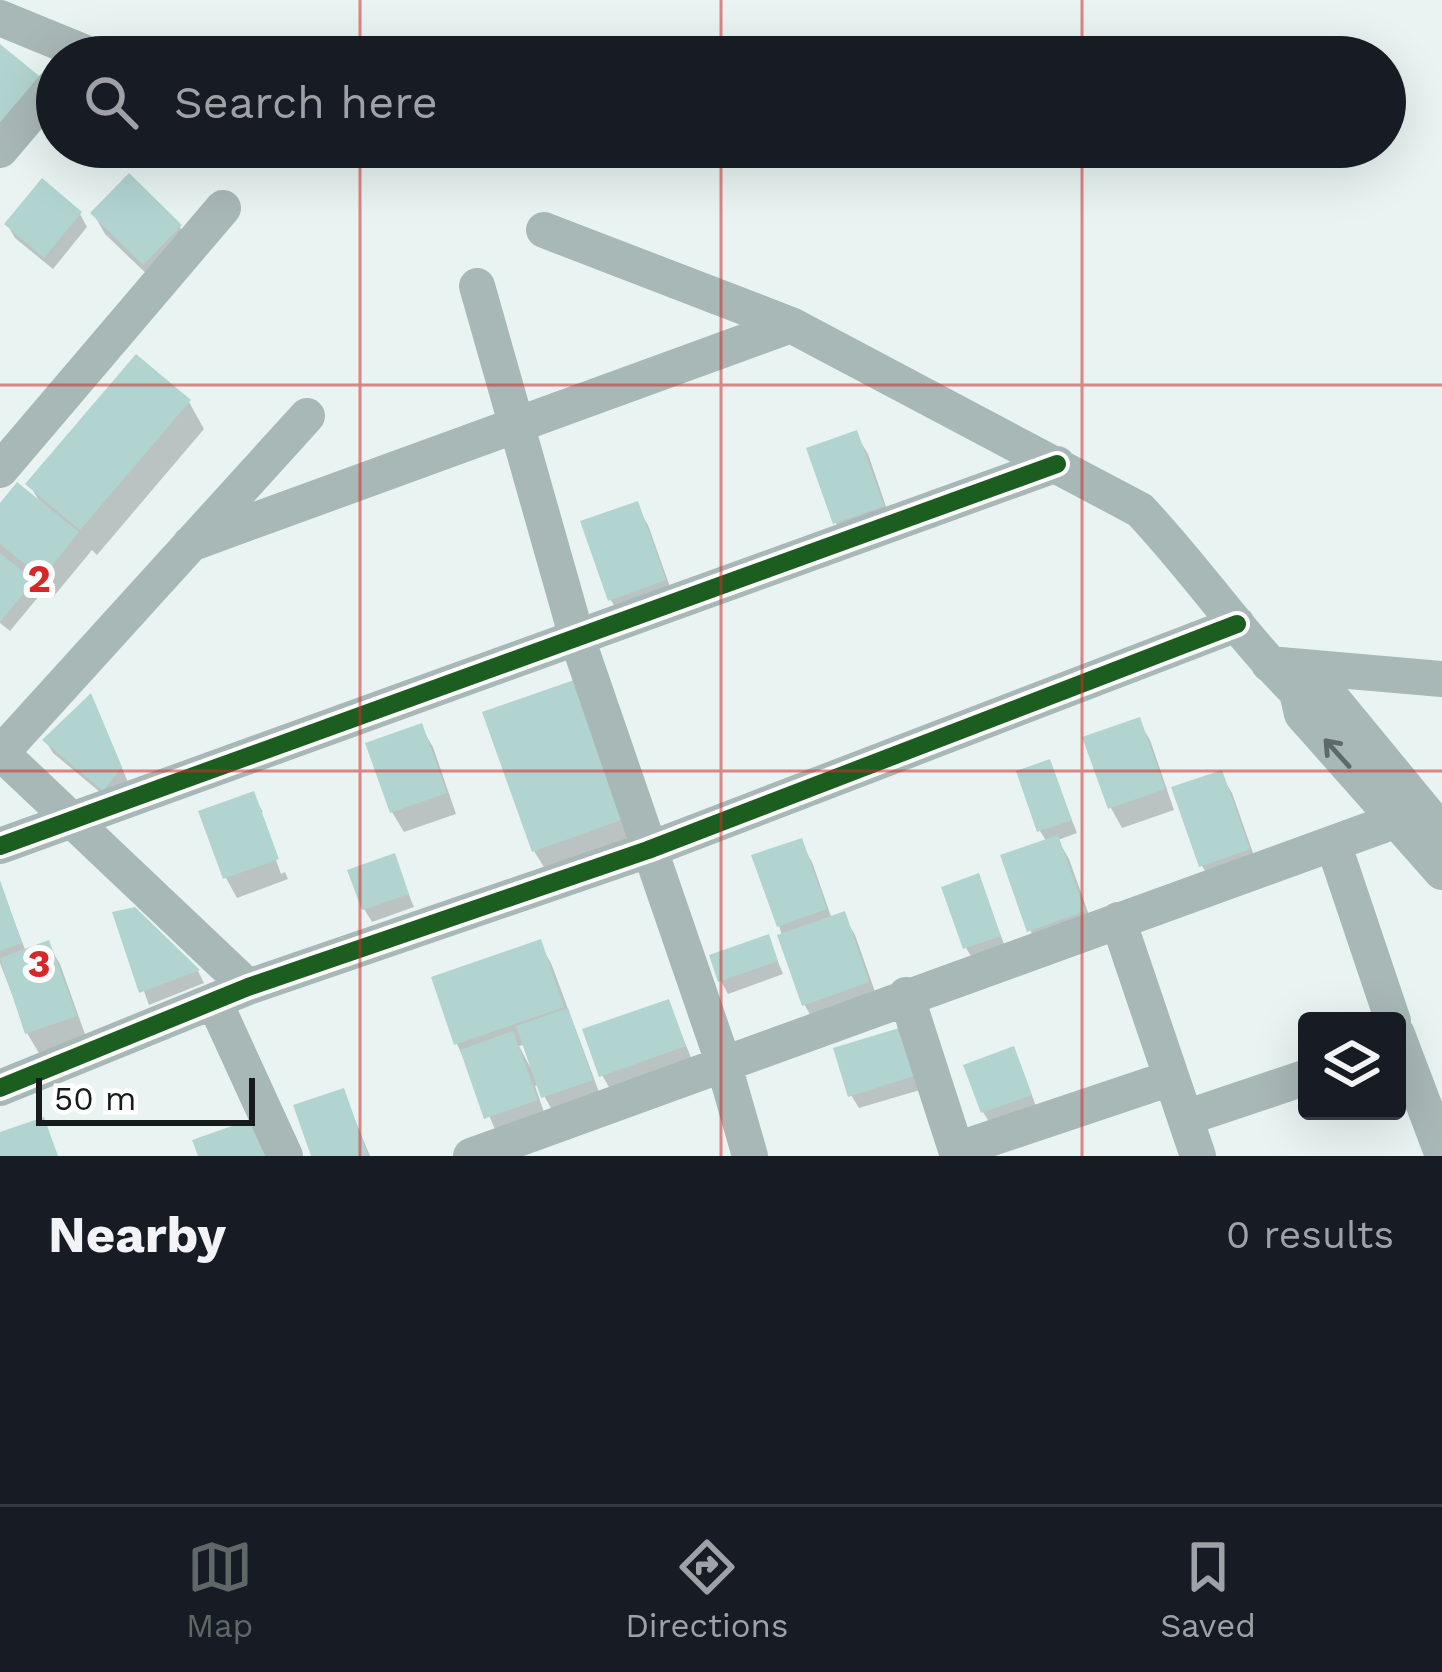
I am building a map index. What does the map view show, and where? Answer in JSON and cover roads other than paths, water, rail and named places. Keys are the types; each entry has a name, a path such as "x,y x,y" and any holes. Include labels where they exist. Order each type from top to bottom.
{"street":[{"path":"0,18 44,36"},
{"path":"0,150 36,108"},
{"path":"0,470 223,208"},
{"path":"544,230 791,326 1140,510 1268,664 1297,692 1302,714 1442,872"},
{"path":"478,286 577,638 723,1062 750,1156"},
{"path":"190,544 791,326"},
{"path":"285,1156 232,995 73,820 0,752 308,416"},
{"path":"0,846 1057,464"},
{"path":"0,1088 232,995 647,850 1237,624"},
{"path":"1268,664 1442,679"},
{"path":"1297,692 1330,696 1442,832"},
{"path":"471,1156 528,1146 723,1062 1396,820"},
{"path":"1333,843 1389,1012"},
{"path":"1118,920 1198,1156"},
{"path":"906,995 957,1153 1171,1078"},
{"path":"1406,1060 1442,1153"},
{"path":"1185,1118 1298,1080"}]}
